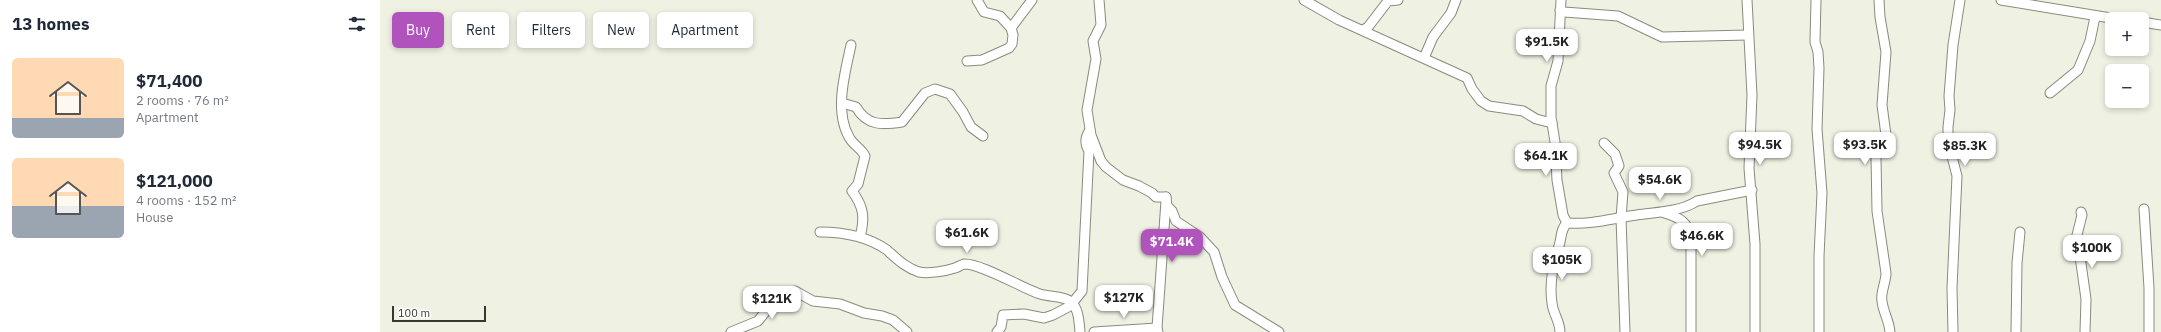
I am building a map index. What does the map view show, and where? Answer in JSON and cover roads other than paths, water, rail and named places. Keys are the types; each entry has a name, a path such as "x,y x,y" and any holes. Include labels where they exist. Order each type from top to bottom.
{"street":[{"path":"968,61 982,60 1009,48 1013,39 1010,28 1000,16 984,12 977,0"},
{"path":"1010,28 1032,0"},
{"path":"1099,0 1101,25 1093,41 1096,58 1088,104 1090,130 1101,161 1106,167 1123,180 1139,186 1156,197 1166,197"},
{"path":"1304,0 1339,20 1467,78 1472,89 1481,101 1489,106 1523,111 1536,119 1552,122"},
{"path":"1363,30 1368,27 1388,1 1398,0"},
{"path":"1424,58 1433,37 1451,13 1456,0"},
{"path":"1556,0 1561,3 1564,12 1618,16 1662,37 1748,36"},
{"path":"1747,0 1752,108 1749,168 1752,190 1751,212 1756,244 1755,332"},
{"path":"1816,0 1815,42 1818,52 1819,68 1817,129 1822,193 1819,256 1819,332"},
{"path":"1879,0 1880,17 1886,52 1882,105 1886,135 1876,157 1877,205 1886,273 1886,284 1881,298 1889,322 1890,332"},
{"path":"1954,332 1952,288 1957,176 1948,141 1948,127 1955,21 1960,0"},
{"path":"2000,0 2105,17"},
{"path":"1561,3 1558,60 1551,86 1552,122 1557,180 1563,215 1567,223"},
{"path":"2050,93 2078,70 2090,41 2095,16"},
{"path":"2149,23 2161,25"},
{"path":"851,45 841,118 847,134 865,156 858,184 852,192 862,208 863,227 860,237"},
{"path":"842,103 856,107 862,118 870,123 894,124 902,122 924,93 935,89 950,94 963,112 971,127 983,136"},
{"path":"997,332 1002,327 1003,315 1024,314 1044,318 1073,304 1082,291 1089,150 1085,145 1085,140 1090,130"},
{"path":"1604,143 1615,154 1619,166 1614,173 1623,192 1621,218 1625,332"},
{"path":"1567,223 1584,225 1661,212 1690,206 1697,201 1752,190"},
{"path":"1094,332 1157,330 1166,197"},
{"path":"1166,197 1167,206 1172,211 1176,221 1200,237 1214,252 1222,277 1235,305 1279,332"},
{"path":"2144,209 2149,288 2149,332"},
{"path":"1661,212 1686,223 1689,230 1691,238 1691,332"},
{"path":"2081,212 2082,215 2077,235 2086,298 2085,332"},
{"path":"1560,332 1560,323 1552,303 1552,266 1560,244 1562,228 1567,223"},
{"path":"820,232 847,234 860,237 882,248 903,265 920,272 943,271 964,264 975,266 1049,297 1064,298 1073,304 1078,316 1080,332"},
{"path":"2016,332 2017,263 2020,232"},
{"path":"731,332 758,321 778,296 795,291 813,300 840,304 864,314 882,316 893,320 907,332"}]}
